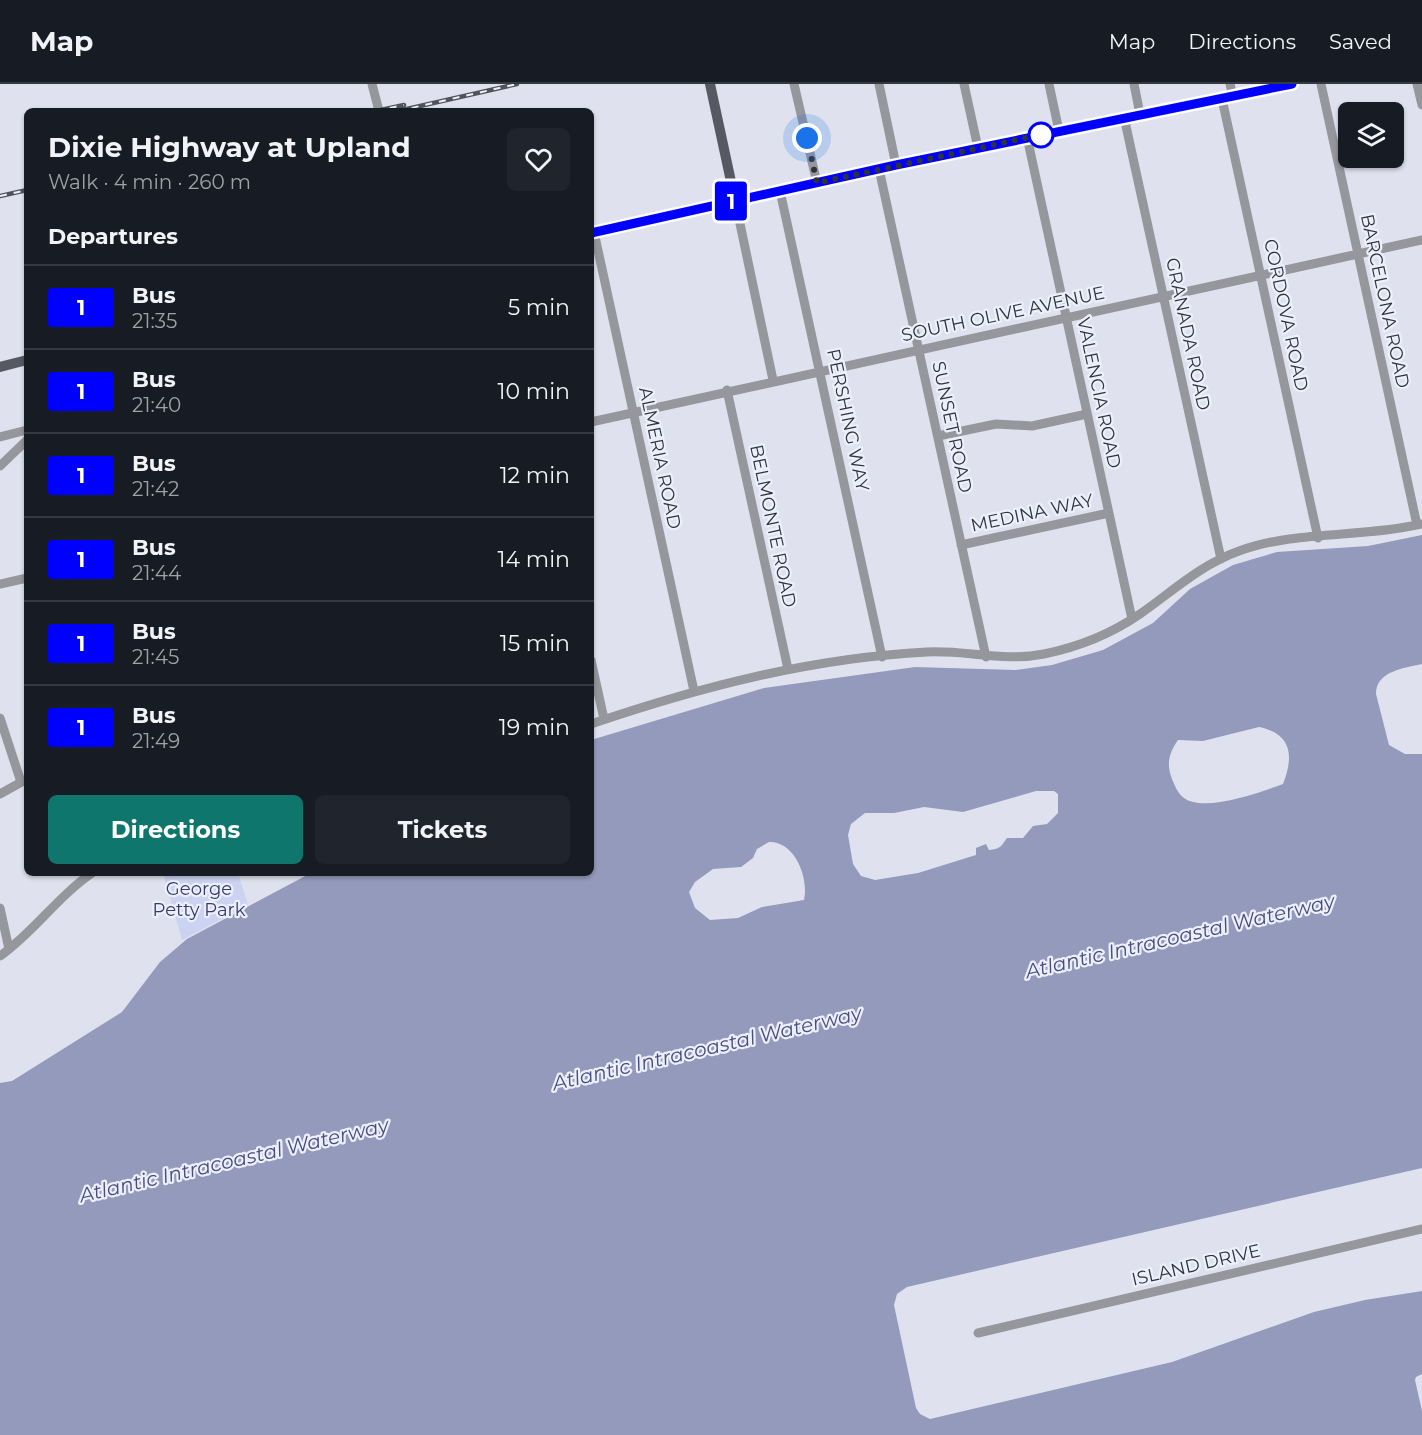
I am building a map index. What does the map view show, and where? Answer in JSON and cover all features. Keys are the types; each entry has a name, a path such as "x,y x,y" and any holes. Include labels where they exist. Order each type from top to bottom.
{"main road":[{"path":"710,84 735,201"},
{"path":"594,232 896,165 1292,84"},
{"path":"0,367 24,361"}],"street":[{"path":"372,84 378,108"},
{"path":"794,84 817,183"},
{"path":"879,84 896,165"},
{"path":"964,84 978,148"},
{"path":"1049,84 1059,131"},
{"path":"1134,84 1140,114"},
{"name":"CORDOVA ROAD","path":"1230,84 1227,98 1260,275 1318,538"},
{"name":"BARCELONA ROAD","path":"1321,84 1357,254 1420,525"},
{"path":"1417,84 1421,100"},
{"name":"GRANADA ROAD","path":"1124,117 1221,559"},
{"name":"VALENCIA ROAD","path":"1027,138 1132,619"},
{"name":"SUNSET ROAD","path":"879,169 986,657"},
{"name":"PERSHING WAY","path":"780,191 882,657"},
{"path":"735,201 773,380"},
{"name":"SOUTH OLIVE AVENUE","path":"594,421 633,410 1422,240"},
{"name":"ALMERIA ROAD","path":"594,241 694,691"},
{"name":"BELMONTE ROAD","path":"727,390 788,669"},
{"path":"938,436 996,424 1032,426 1087,414"},
{"path":"0,436 24,431"},
{"path":"0,466 24,443"},
{"name":"MEDINA WAY","path":"961,545 1109,513"},
{"path":"594,723 694,691 788,669 929,652 986,657 1023,657 1063,650 1098,637 1132,619 1189,576 1221,559 1261,544 1356,535 1420,525"},
{"path":"0,584 24,579"},
{"path":"594,674 604,719"},
{"path":"0,718 24,780 0,794"},
{"path":"0,956 60,897 88,876"},
{"path":"0,908 9,949"},
{"name":"ISLAND DRIVE","path":"978,1333 1422,1229"}],"green space":[{"name":"George Petty Park","path":"164,876 239,876 248,905 182,940"}],"water":[{"name":"Atlantic Intracoastal Waterway","path":"1422,535 1422,664 1386,675 1377,686 1376,694 1389,745 1405,754 1422,754 1422,1168 907,1287 897,1294 894,1305 916,1408 920,1414 930,1419 1172,1362 1314,1312 1365,1300 1422,1291 1422,1374 1415,1380 1422,1411 1422,1435 0,1435 0,1083 12,1081 122,1012 160,962 187,939 305,876 594,876 594,739 764,688 915,667 1016,670 1052,665 1103,650 1153,623 1190,589 1233,565 1277,552 1368,546","holes":["1259,727 1278,735 1288,748 1289,764 1283,784 1233,800 1205,803 1193,802 1184,798 1177,790 1170,774 1169,763 1172,749 1178,740 1203,741","1036,791 1054,791 1058,794 1058,813 1047,824 1033,826 1023,838 1007,838 996,849 989,850 986,844 976,848 976,855 918,873 875,880 861,876 853,864 848,835 851,824 865,813 894,813 924,807 963,812","769,842 778,843 786,848 798,862 804,882 804,900 762,907 738,918 710,920 695,908 689,892 695,882 713,869 741,867 753,858 757,849"]}],"railway":[{"path":"411,108 517,84"},
{"path":"390,108 404,105"},
{"path":"0,196 24,191"}],"bus line":[{"name":"1","path":"594,232 896,165 1292,84"}],"route":[{"path":"807,138 817,183 1044,134 1041,135"}]}
